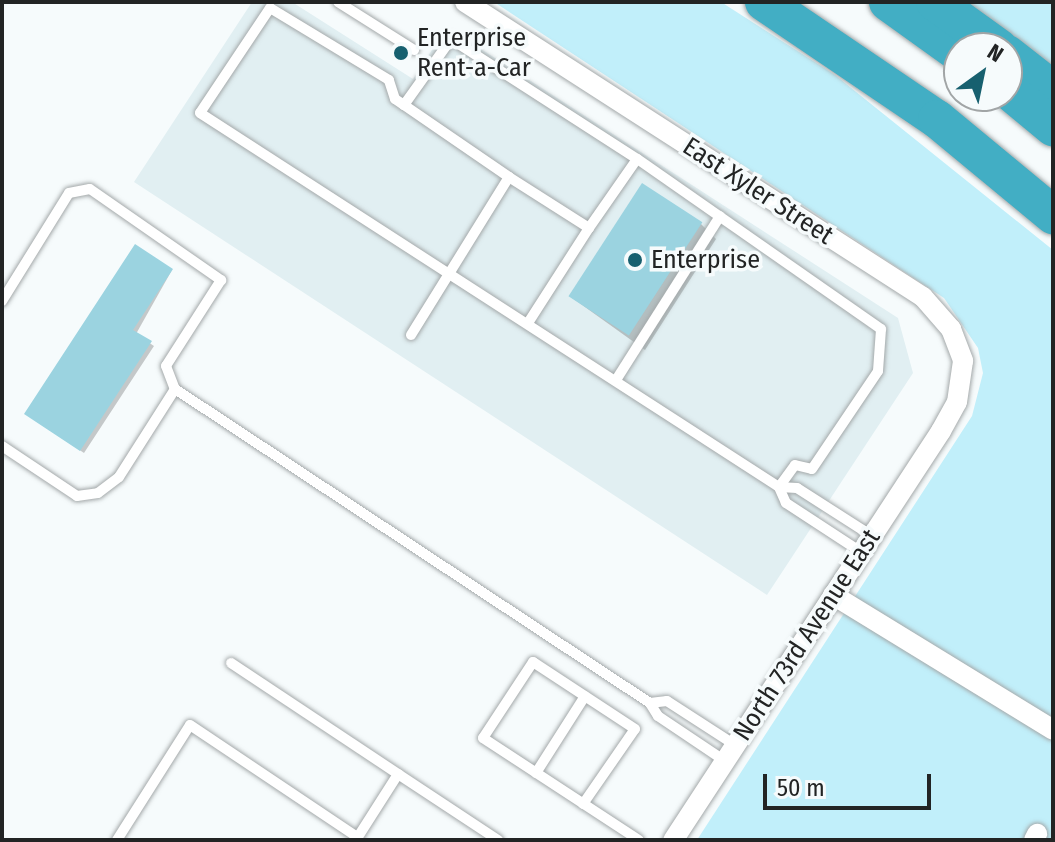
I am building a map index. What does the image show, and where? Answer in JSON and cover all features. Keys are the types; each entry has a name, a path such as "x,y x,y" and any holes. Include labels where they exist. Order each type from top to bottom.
{"highway":[{"path":"764,2 937,119 1053,215"},
{"path":"888,2 943,42"},
{"path":"935,2 977,32"},
{"path":"1023,67 1053,90"},
{"path":"1023,102 1053,127"}],"street":[{"name":"East Xyler Street","path":"465,2 923,297 951,329 963,361 957,402 941,431"},
{"name":"North 73rd Avenue East","path":"673,840 941,431"},
{"path":"833,595 1053,730"}],"lane":[{"path":"338,2 414,50"},
{"path":"589,228 404,105 389,80 270,8 200,113 779,487 797,488 867,544"},
{"path":"404,105 451,39 637,159 881,329 878,371 812,469 795,465 779,487"},
{"path":"528,323 637,159"},
{"path":"411,335 509,177"},
{"path":"2,301 69,193 90,189 221,280 166,366 175,389 650,703 658,716 730,753"},
{"path":"616,380 720,216"},
{"path":"2,446 77,496 98,493 119,477 175,389"},
{"path":"779,487 786,503 867,544"},
{"path":"583,804 635,729 533,662 483,738 583,804 639,840"},
{"path":"231,663 498,840"},
{"path":"536,773 585,696"},
{"path":"650,703 667,701 730,753"},
{"path":"117,840 190,725 356,839 398,774"}],"shaded area":[{"path":"252,2 292,2 413,79 447,27 898,318 913,373 767,595 134,182"},
{"path":"494,2 721,2 835,75 1053,250 1053,840 697,840 972,416 983,373 978,348 944,298"},
{"path":"956,2 1051,2 1053,70 1023,49 1023,32 999,32"}],"building":[{"name":"Enterprise","path":"642,183 702,222 629,335 568,296"},
{"path":"135,244 173,269 133,330 152,341 80,451 24,414"}],"place":[{"name":"Enterprise Rent-a-Car","path":"401,53"},
{"name":"Enterprise","path":"635,260"}]}
